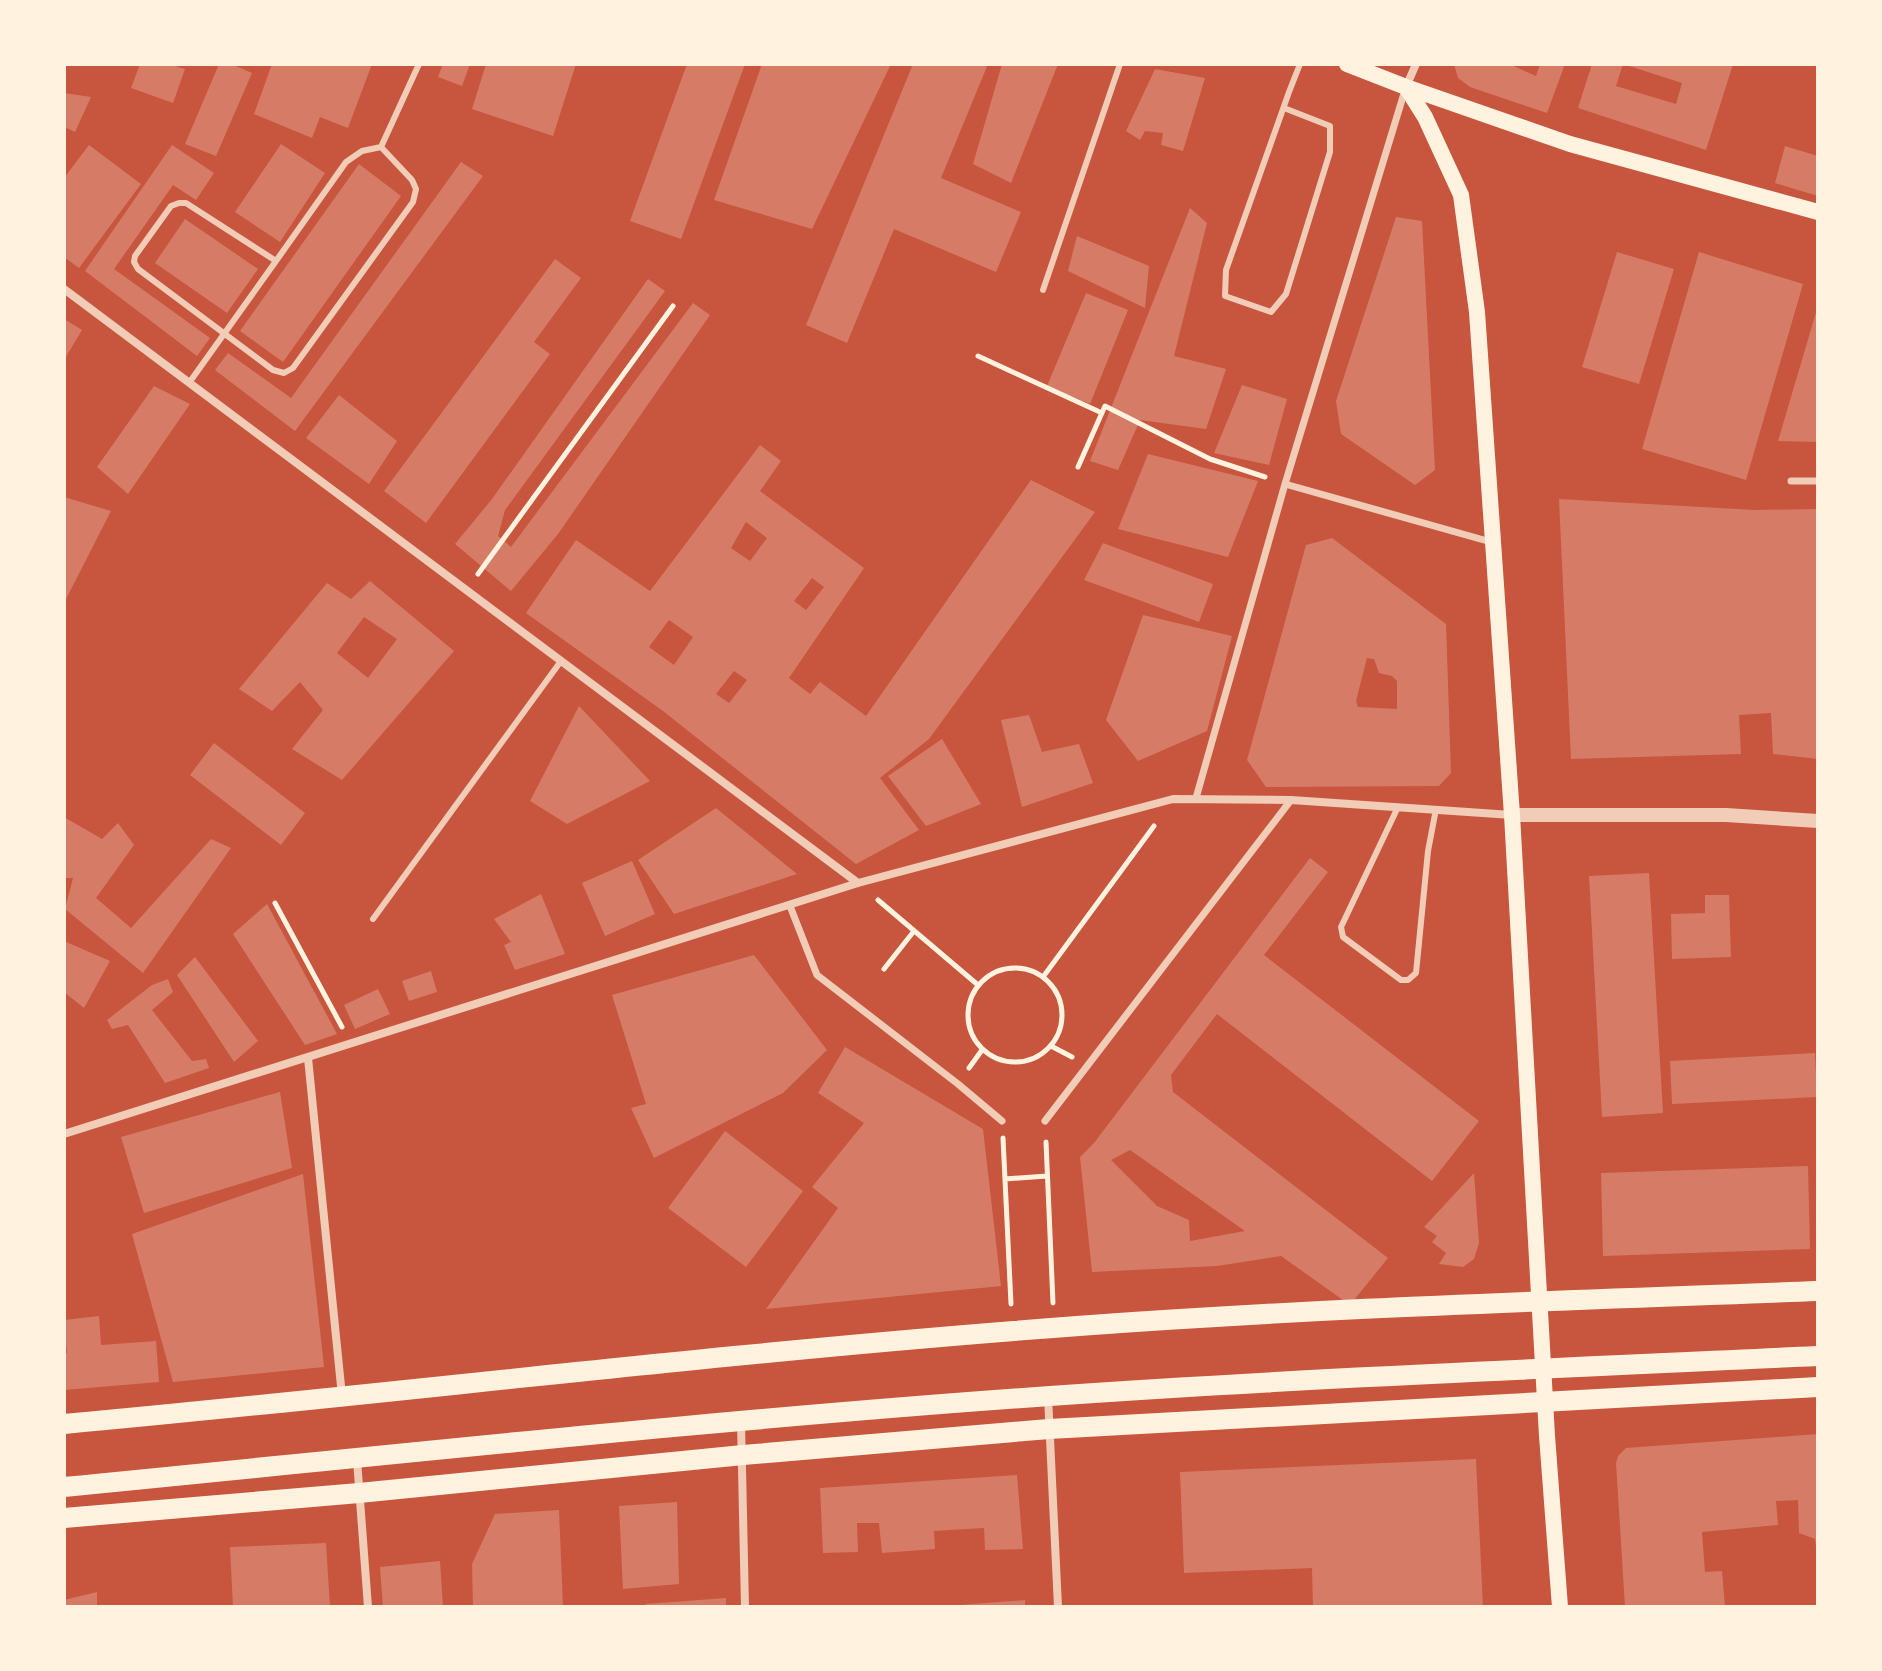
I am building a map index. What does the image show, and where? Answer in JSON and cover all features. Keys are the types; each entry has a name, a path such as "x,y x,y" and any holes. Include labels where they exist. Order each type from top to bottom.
{"main road":[{"path":"1347,64 1570,144 1818,212"},
{"path":"1406,87 1425,117 1461,195 1477,312 1512,815 1543,1369 1560,1607"},
{"path":"64,1424 342,1398 677,1360 1013,1331 1539,1301 1818,1291"},
{"path":"64,1487 1048,1396 1818,1356"},
{"path":"1577,1399 1595,1366"},
{"path":"64,1518 1049,1429 1818,1387"}],"street":[{"path":"1196,798 1285,484 1406,87 1416,64"},
{"path":"64,289 858,883"},
{"path":"1791,481 1818,481"},
{"path":"1285,484 1493,543"},
{"path":"64,1134 858,883 1173,799 1291,800 1512,815 1726,815 1818,821"},
{"path":"1045,1121 1291,800"},
{"path":"790,906 817,975 1002,1121"},
{"path":"308,1058 342,1398"},
{"path":"1048,1396 1058,1607"},
{"path":"741,1422 745,1607"},
{"path":"357,1459 368,1607"}],"lane":[{"path":"381,147 419,64"},
{"path":"1043,290 1120,64"},
{"path":"1284,108 1330,126 1330,152 1286,294 1271,312 1225,296 1226,270 1284,108 1300,64"},
{"path":"189,383 346,162 362,151 381,147"},
{"path":"276,261 186,203 179,203 171,206 135,256 134,262 138,269 273,370 284,373 293,368 413,202 416,189 412,180 381,147"},
{"path":"373,919 561,661"},
{"path":"1398,807 1341,927 1343,937 1401,980 1408,980 1416,973 1428,851 1436,809"}],"path":[{"path":"466,590 673,306"},
{"path":"978,356 1102,413"},
{"path":"1078,467 1105,406 1210,459 1285,484"},
{"path":"1043,977 1173,799"},
{"path":"858,883 978,985"},
{"path":"275,903 354,1044"},
{"path":"884,969 914,931"},
{"path":"1016,968 1031,970 1043,977 1054,988 1061,1002 1063,1018 1051,1046 1040,1057 1010,1063 982,1050 973,1039 968,1025 971,997 978,985 989,975 1016,968"},
{"path":"1002,1121 1013,1331"},
{"path":"1045,1121 1054,1328"},
{"path":"1005,1179 1047,1176"}],"building":[{"path":"140,64 169,64 185,69 173,103 131,88"},
{"path":"219,64 231,64 252,73 216,156 185,144"},
{"path":"272,64 372,64 348,128 320,117 312,138 254,114"},
{"path":"443,64 470,64 462,86 438,77"},
{"path":"486,64 576,64 553,136 472,109"},
{"path":"687,64 745,64 681,239 630,221"},
{"path":"762,64 891,64 812,229 714,200"},
{"path":"913,64 988,64 941,178 1021,212 996,272 894,229 847,343 806,325"},
{"path":"1002,64 1058,64 1011,183 973,164"},
{"path":"1454,64 1509,64 1536,76 1540,64 1565,64 1547,113 1470,87 1458,78"},
{"path":"1592,64 1623,64 1733,64 1706,150 1578,108","holes":["1623,64 1682,83 1676,104 1616,86"]},
{"path":"1155,69 1205,78 1183,151 1161,145 1163,133 1145,131 1140,140 1126,131"},
{"path":"64,93 91,97 75,132 64,127"},
{"path":"281,144 325,173 280,242 235,212"},
{"path":"89,145 141,184 79,268 64,257 64,178"},
{"path":"172,145 214,173 196,200 173,185 114,269 210,338 197,356 85,271"},
{"path":"1785,146 1818,156 1818,196 1775,183"},
{"path":"461,162 483,176 295,431 215,370 228,353 291,398"},
{"path":"359,164 401,196 283,362 240,331"},
{"path":"1190,208 1207,223 1174,356 1226,369 1206,429 1140,420 1118,470 1090,461"},
{"path":"1396,217 1422,221 1435,470 1415,485 1341,434 1336,401"},
{"path":"185,219 258,269 227,313 155,263"},
{"path":"1077,236 1149,266 1145,308 1068,271"},
{"path":"1617,252 1674,269 1639,384 1582,367"},
{"path":"1699,252 1803,284 1746,480 1642,449"},
{"path":"555,259 581,278 534,342 550,354 426,523 384,491"},
{"path":"648,279 665,291 505,510 498,536 511,547 693,303 710,315 558,534 511,591 455,544 492,499"},
{"path":"1086,293 1128,310 1090,404 1047,386"},
{"path":"1817,309 1818,442 1778,441"},
{"path":"64,319 82,330 64,360"},
{"path":"1242,385 1287,399 1269,465 1214,453"},
{"path":"154,386 190,404 128,494 97,467"},
{"path":"339,395 397,441 369,484 306,438"},
{"path":"760,445 781,461 760,491 864,568 789,678 810,694 820,682 866,716 1031,480 1095,512 929,739 880,778 919,830 856,864 663,711 526,613 576,540 650,591","holes":["746,522 767,538 750,561 731,548","812,578 824,587 806,610 794,601","669,620 693,637 674,665 649,647","734,671 747,680 729,703 716,694"]},
{"path":"1148,454 1258,481 1228,557 1118,529"},
{"path":"64,497 111,511 64,603"},
{"path":"1559,499 1755,510 1818,509 1818,759 1773,754 1771,713 1739,715 1741,754 1571,759"},
{"path":"1332,538 1446,624 1451,773 1439,786 1266,787 1247,760 1306,545","holes":["1367,658 1374,659 1379,673 1392,676 1397,681 1397,709 1358,707 1356,701"]},
{"path":"1103,543 1213,584 1199,622 1084,580"},
{"path":"370,581 454,651 342,780 292,749 323,710 300,682 272,711 239,689 327,583 351,599","holes":["364,617 397,639 368,678 337,653"]},
{"path":"1143,615 1232,636 1207,731 1138,761 1106,720"},
{"path":"579,706 650,781 567,824 530,801"},
{"path":"1029,715 1042,752 1079,744 1093,783 1022,807 1001,720"},
{"path":"942,739 981,804 926,826 888,776"},
{"path":"214,743 305,813 281,845 190,775"},
{"path":"716,808 797,874 674,914 638,860"},
{"path":"64,817 102,839 118,823 134,845 96,898 131,928 211,839 231,848 143,973 65,909 73,878 64,878"},
{"path":"1310,858 1328,872 1264,955 1479,1121 1432,1181 1217,1014 1171,1075 1173,1092 1388,1258 1350,1305 1281,1256 1217,1266 1092,1272 1080,1157 1094,1143","holes":["1130,1150 1245,1231 1190,1241 1189,1220 1157,1206 1111,1160"]},
{"path":"632,861 655,914 605,936 582,883"},
{"path":"1649,873 1663,1113 1602,1117 1589,876"},
{"path":"541,894 565,954 515,970 504,945 511,942 494,919"},
{"path":"1705,895 1729,895 1731,957 1672,959 1671,914 1705,913"},
{"path":"267,904 337,1034 305,1045 233,934"},
{"path":"64,941 110,961 84,1008 64,992"},
{"path":"754,955 827,1050 783,1093 654,1158 631,1108 646,1104 612,995"},
{"path":"195,957 258,1041 234,1062 177,975"},
{"path":"431,971 437,992 409,1001 402,981"},
{"path":"168,979 173,992 152,1010 192,1061 206,1059 209,1068 165,1083 128,1025 112,1029 107,1020 152,985"},
{"path":"378,989 390,1014 355,1029 344,1005"},
{"path":"845,1047 983,1129 1001,1286 766,1309 838,1208 812,1187 864,1123 818,1093"},
{"path":"1815,1053 1817,1097 1672,1104 1670,1061"},
{"path":"280,1092 292,1168 144,1213 121,1137"},
{"path":"725,1131 803,1191 746,1267 668,1208"},
{"path":"1808,1166 1810,1249 1603,1256 1601,1173"},
{"path":"1474,1173 1479,1243 1474,1259 1463,1267 1439,1264 1446,1253 1432,1242 1437,1236 1424,1227"},
{"path":"303,1174 324,1367 173,1382 132,1234"},
{"path":"99,1316 101,1345 156,1341 159,1382 64,1390 64,1353 67,1353 64,1320"},
{"path":"1818,1434 1818,1547 1815,1539 1799,1533 1798,1500 1776,1501 1778,1525 1702,1532 1705,1572 1722,1571 1725,1607 1625,1607 1616,1463 1626,1448"},
{"path":"1476,1459 1483,1607 1313,1607 1312,1568 1184,1573 1180,1472"},
{"path":"1017,1475 1023,1549 985,1550 984,1528 934,1531 935,1549 882,1553 879,1523 857,1523 858,1552 823,1553 820,1488"},
{"path":"677,1502 679,1584 623,1589 619,1506"},
{"path":"559,1510 563,1606 473,1607 472,1564 495,1514"},
{"path":"326,1543 330,1607 233,1607 230,1547"},
{"path":"440,1561 443,1607 383,1607 380,1567"},
{"path":"97,1592 97,1607 64,1607 64,1600"},
{"path":"726,1598 726,1607 646,1607 646,1604"},
{"path":"1025,1600 1025,1607 960,1607 960,1605"}]}
